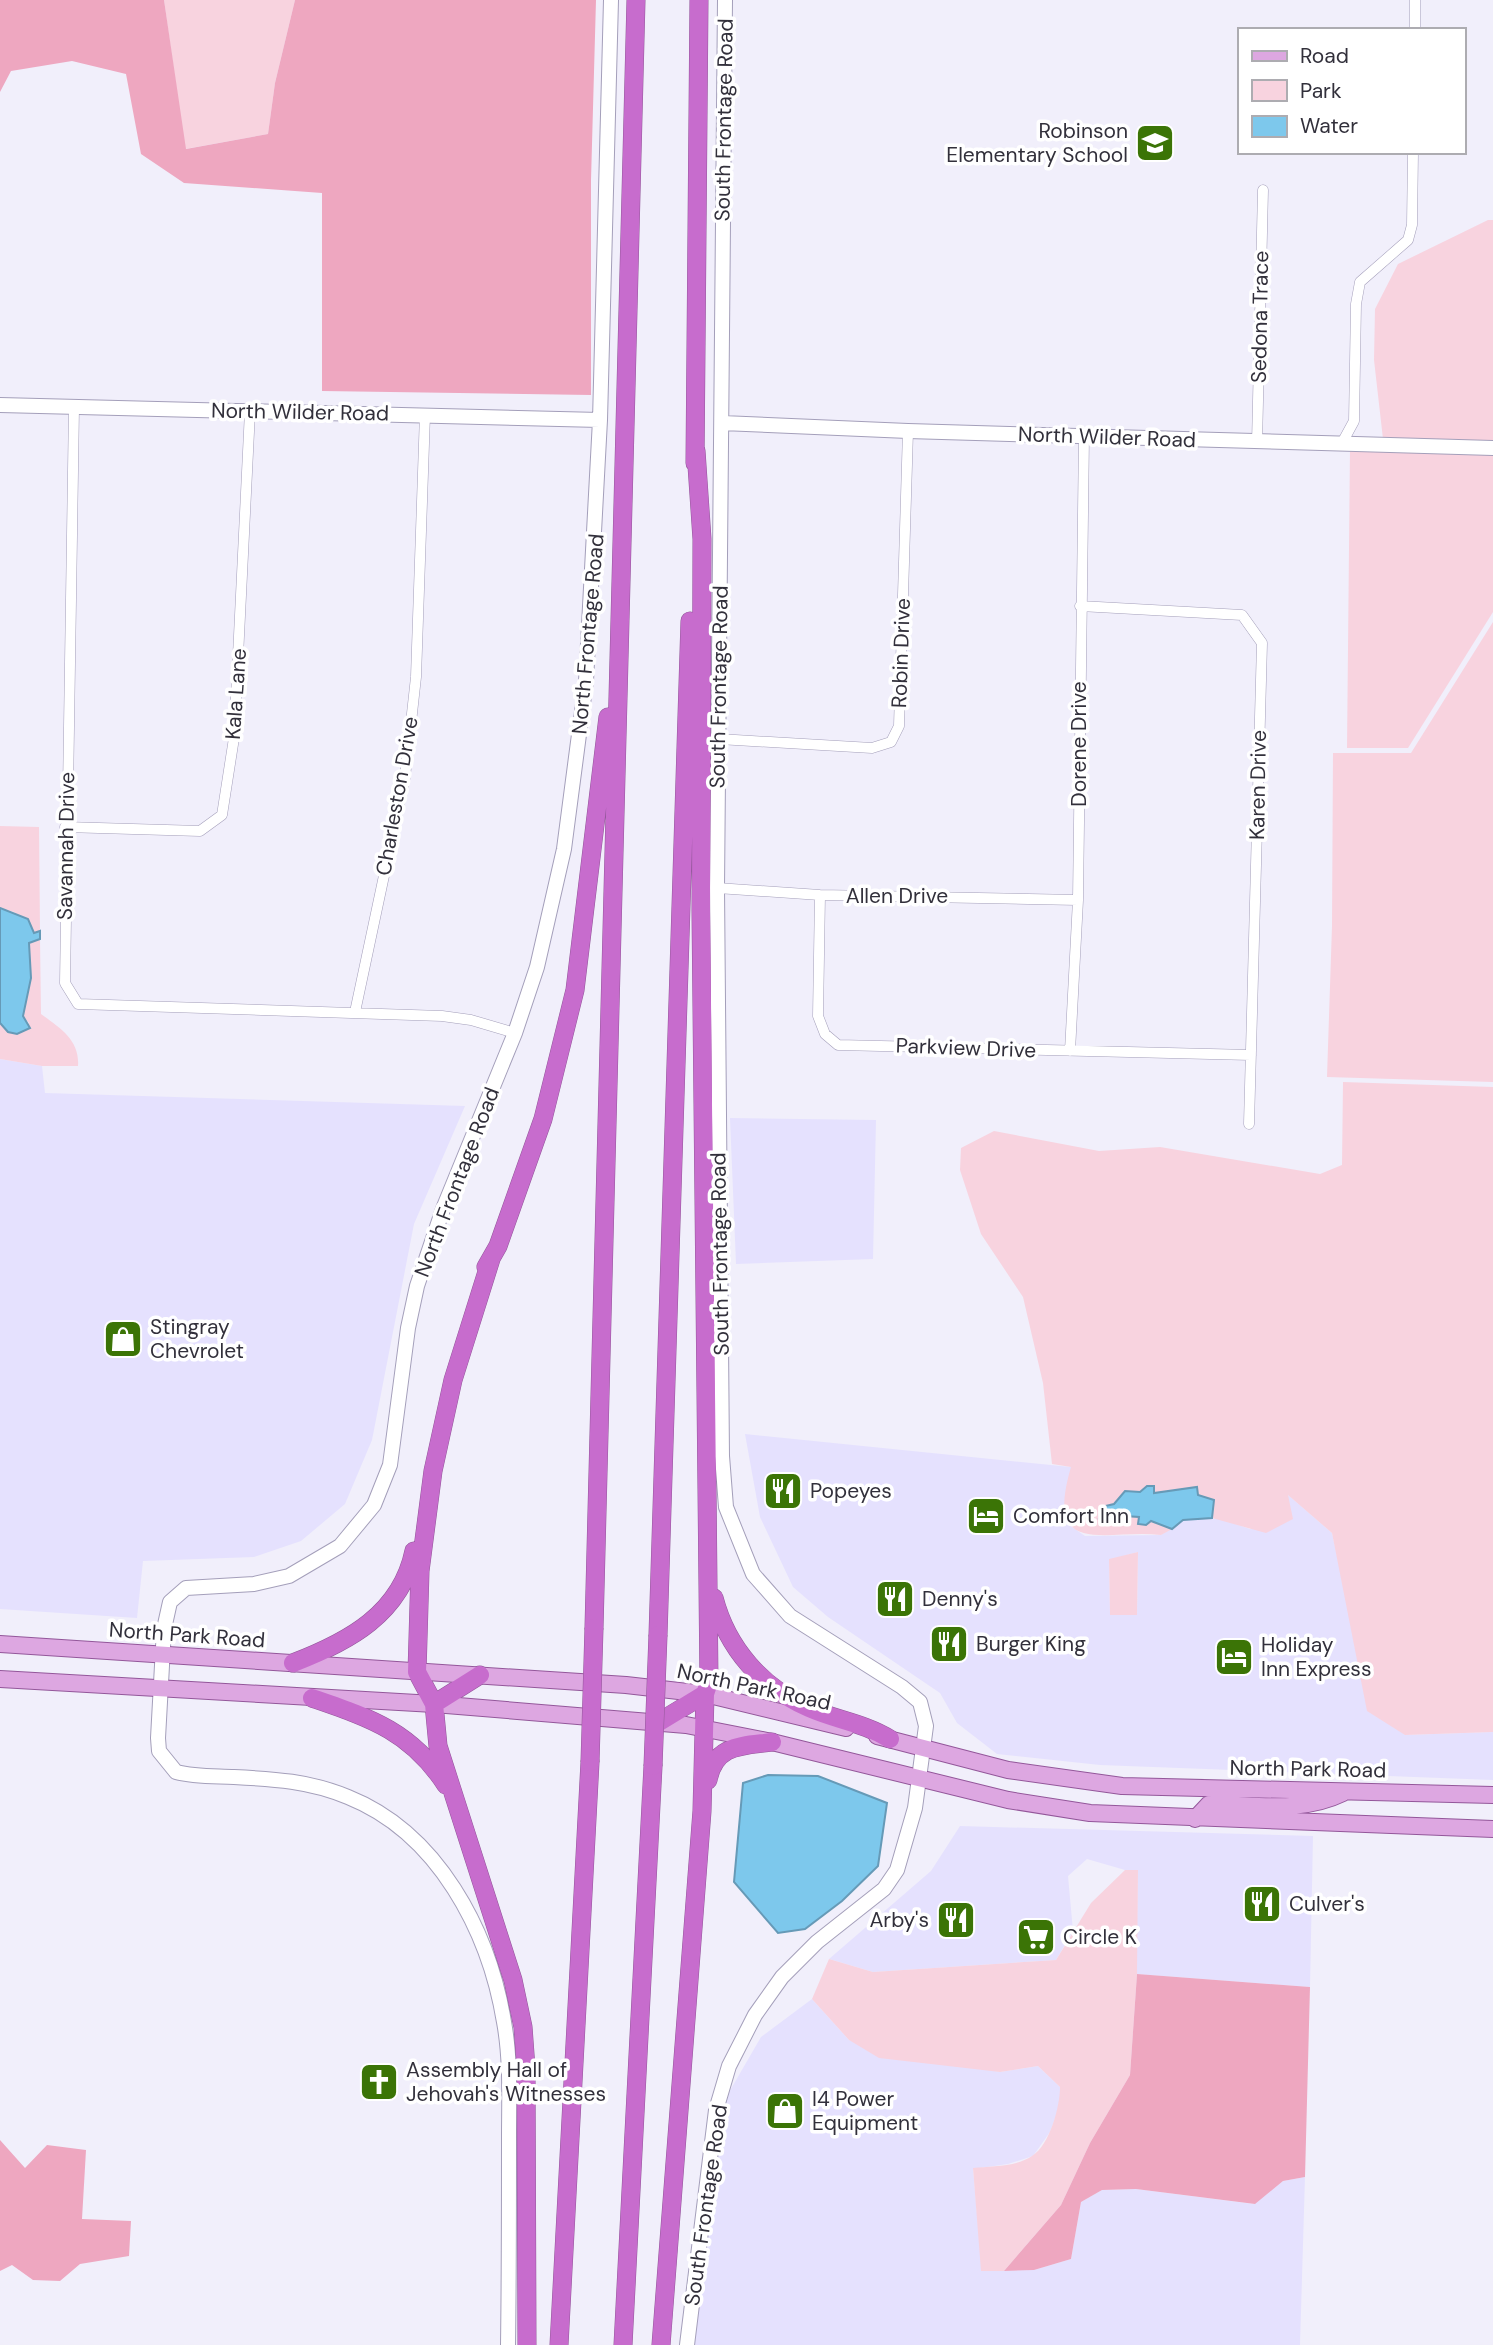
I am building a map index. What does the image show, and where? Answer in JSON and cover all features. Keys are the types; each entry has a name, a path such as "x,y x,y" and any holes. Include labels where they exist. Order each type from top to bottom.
{"highway":[{"path":"559,2345 590,1762 636,0"},
{"path":"623,2345 653,1766 696,452 699,0"},
{"path":"661,2345 702,1811 705,1694 709,1682 701,925 702,539 696,452"},
{"path":"527,2345 526,2068 523,2027 513,1980 438,1746 434,1704 417,1672 420,1571 433,1471 453,1380 491,1259 543,1119 559,1065 575,990 592,863 604,729 617,689"},
{"path":"292,1663 350,1639 392,1602 404,1583 414,1555 428,1461 446,1381 475,1289 491,1259"},
{"path":"709,1577 726,1632 761,1677 779,1692 810,1709 870,1727 890,1739"},
{"path":"434,1704 480,1675"},
{"path":"659,1722 705,1694"},
{"path":"312,1698 383,1724 402,1737 437,1771 455,1799"},
{"path":"702,1811 711,1765 719,1757 734,1747 772,1742"}],"main road":[{"name":"North Park Road","path":"0,1644 626,1685 705,1694 1008,1770 1122,1786 1493,1795"},
{"path":"0,1679 434,1704 659,1722 705,1728 772,1742 919,1780 1048,1808 1195,1819 1493,1829"},
{"path":"1195,1819 1209,1804 1302,1807 1322,1803 1346,1792"}],"street":[{"name":"North Frontage Road","path":"508,2345 509,2099 506,2037 497,1985 470,1918 445,1876 413,1839 352,1798 301,1781 188,1775 176,1772 159,1751 161,1689 166,1613 176,1594 197,1585 246,1585 289,1576 340,1546 374,1504 390,1465 416,1286 443,1209 515,1033 552,907 575,782 593,590 611,0"},
{"name":"South Frontage Road","path":"687,2345 716,2110 729,2066 755,2015 782,1977 817,1942 884,1889 897,1870 919,1780 926,1726 920,1702 902,1687 790,1616 753,1574 726,1507 722,1446 717,888 725,0"},
{"path":"1415,0 1415,28"},
{"path":"1342,443 1354,422 1356,304 1360,282 1408,240 1412,225 1413,154"},
{"name":"Sedona Trace","path":"1257,443 1262,190"},
{"name":"North Wilder Road","path":"0,405 600,420"},
{"name":"Savannah Drive","path":"74,407 65,827 65,983 78,1004 355,1012"},
{"name":"Kala Lane","path":"65,827 200,831 222,815 234,738 250,411"},
{"name":"Charleston Drive","path":"355,1012 405,777 416,677 425,414"},
{"name":"North Wilder Road","path":"722,423 1257,443 1493,448"},
{"name":"Robin Drive","path":"719,739 872,748 891,743 899,726 908,431"},
{"name":"Dorene Drive","path":"1070,1051 1078,900 1084,436"},
{"name":"Karen Drive","path":"1080,606 1242,615 1262,643 1249,1124"},
{"name":"Allen Drive","path":"717,888 820,895 1078,900"},
{"name":"Parkview Drive","path":"820,895 818,1016 825,1034 838,1045 1251,1055"},
{"path":"355,1012 442,1016 471,1020 515,1033"}],"shaded area":[{"path":"0,0 164,0 186,149 268,134 275,83 295,0 596,0 591,180 591,395 322,391 322,193 184,183 141,154 126,74 72,61 11,71 0,92"},
{"path":"0,1059 42,1066 45,1093 465,1106 414,1224 372,1440 345,1504 301,1541 254,1557 143,1561 137,1618 0,1609"},
{"path":"730,1118 876,1120 873,1259 736,1264"},
{"path":"745,1434 1071,1467 1072,1527 1085,1536 1161,1535 1183,1520 1200,1518 1221,1519 1250,1529 1290,1507 1287,1494 1332,1533 1347,1602 1405,1735 1493,1732 1493,1780 1100,1765 997,1754 957,1723 940,1693 828,1617 793,1587 760,1517","holes":["1138,1552 1137,1615 1110,1614 1109,1560"]},
{"path":"960,1826 1313,1836 1310,1987 1136,1974 1138,1871 1087,1859 1068,1876 1073,1931 1056,1960 873,1972 829,1959 931,1871"},
{"path":"1137,1974 1310,1987 1305,2177 1283,2181 1255,2204 1136,2189 1102,2190 1081,2202 1071,2259 1034,2270 1004,2271 1061,2205 1090,2143 1130,2075"},
{"path":"812,1999 849,2040 1000,2072 1038,2066 1060,2087 1060,2105 1050,2132 1033,2156 1008,2164 973,2169 982,2271 1034,2270 1071,2259 1081,2202 1102,2190 1136,2189 1254,2204 1283,2181 1305,2177 1300,2345 694,2345 723,2111 728,2094 761,2037"},
{"path":"0,2140 25,2168 47,2145 86,2150 82,2219 131,2221 129,2256 80,2264 60,2281 33,2280 12,2265 0,2271"}],"green space":[{"path":"164,0 295,0 275,83 268,134 185,149"},
{"path":"1488,220 1493,220 1493,442 1383,439 1374,360 1375,309 1398,264"},
{"path":"1350,449 1493,454 1493,612 1408,748 1347,748"},
{"path":"1493,622 1493,1082 1327,1077 1332,926 1333,753 1411,753"},
{"path":"0,826 39,827 40,931 34,933 14,912 0,908"},
{"path":"40,939 41,1014 62,1030 72,1042 78,1057 78,1066 42,1066 0,1059 0,1023 8,1032 17,1034 29,1023 23,1016 28,995 29,943"},
{"path":"1343,1082 1493,1087 1493,1732 1405,1735 1367,1711 1332,1533 1288,1495 1293,1519 1266,1533 1212,1518 1214,1509 1198,1495 1196,1487 1154,1493 1125,1491 1113,1504 1101,1507 1109,1515 1139,1517 1138,1524 1151,1520 1172,1529 1161,1535 1100,1535 1084,1533 1073,1527 1066,1516 1065,1496 1071,1467 1052,1464 1043,1383 1023,1297 981,1234 960,1170 961,1148 994,1131 1099,1151 1160,1147 1320,1174 1342,1165"},
{"path":"1138,1552 1137,1615 1110,1615 1109,1559"},
{"path":"1125,1870 1138,1870 1137,1974 1130,2075 1090,2143 1061,2205 1004,2271 981,2271 973,2168 1019,2162 1038,2151 1053,2124 1060,2087 1038,2066 1000,2072 879,2058 849,2040 812,1999 829,1959 873,1972 1056,1960 1091,1903"}],"water":[{"path":"0,908 28,919 34,933 40,931 40,939 29,943 31,978 23,1016 30,1028 17,1034 8,1032 0,1023"},
{"path":"1147,1486 1154,1486 1154,1493 1197,1487 1198,1495 1214,1500 1212,1518 1183,1520 1172,1529 1151,1521 1146,1525 1138,1524 1139,1517 1109,1515 1099,1518 1101,1507 1114,1504 1125,1491 1140,1492"},
{"path":"768,1775 818,1776 887,1803 878,1866 842,1901 805,1929 778,1933 734,1882 743,1783"}],"place":[{"name":"Robinson Elementary School","path":"1155,143"},
{"name":"Stingray Chevrolet","path":"123,1339"},
{"name":"Popeyes","path":"783,1491"},
{"name":"Comfort Inn","path":"986,1516"},
{"name":"Denny's","path":"895,1599"},
{"name":"Burger King","path":"949,1644"},
{"name":"Holiday Inn Express","path":"1234,1657"},
{"name":"Culver's","path":"1262,1904"},
{"name":"Arby's","path":"956,1920"},
{"name":"Circle K","path":"1036,1937"},
{"name":"Assembly Hall of Jehovah's Witnesses","path":"379,2082"},
{"name":"I4 Power Equipment","path":"785,2111"}]}
